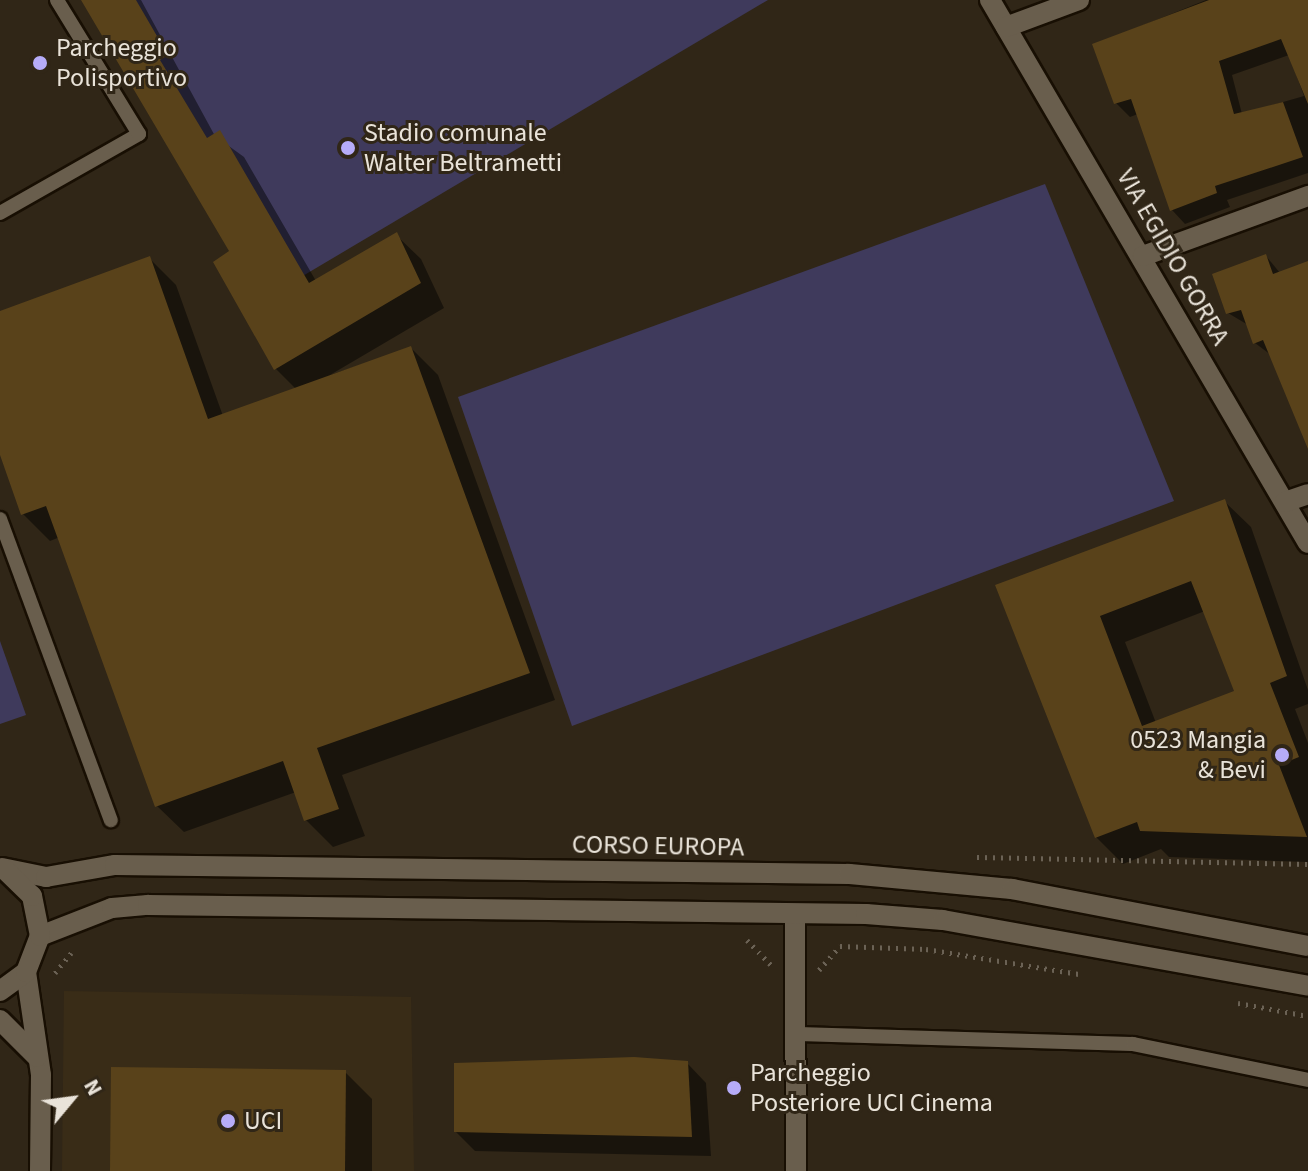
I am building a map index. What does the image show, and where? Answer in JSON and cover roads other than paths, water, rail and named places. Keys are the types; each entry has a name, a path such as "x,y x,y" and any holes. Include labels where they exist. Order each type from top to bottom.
{"main road":[{"name":"VIA EGIDIO GORRA","path":"990,0 1143,256 1308,543"},
{"path":"1006,27 1079,0"},
{"path":"1143,256 1308,196"},
{"path":"1285,502 1308,494"},
{"name":"CORSO EUROPA","path":"1,867 46,877 115,865 849,874 1012,889 1308,946"},
{"path":"1,867 32,896 40,936 26,972 37,1057 40,1171"},
{"path":"40,936 112,908 148,905 795,914 943,920 1308,986"},
{"path":"795,914 796,1171"},
{"path":"0,991 26,972"},
{"path":"0,1020 37,1057"}],"lane":[{"path":"0,213 139,134 57,0"},
{"path":"0,519 111,820"},
{"path":"797,1034 1133,1044 1308,1080"}],"place":[{"name":"Parcheggio Polisportivo","path":"40,63"},
{"name":"Stadio comunale Walter Beltrametti","path":"348,148"},
{"name":"0523 Mangia & Bevi","path":"1282,755"},
{"name":"Parcheggio Posteriore UCI Cinema","path":"734,1088"},
{"name":"UCI","path":"228,1121"}]}
